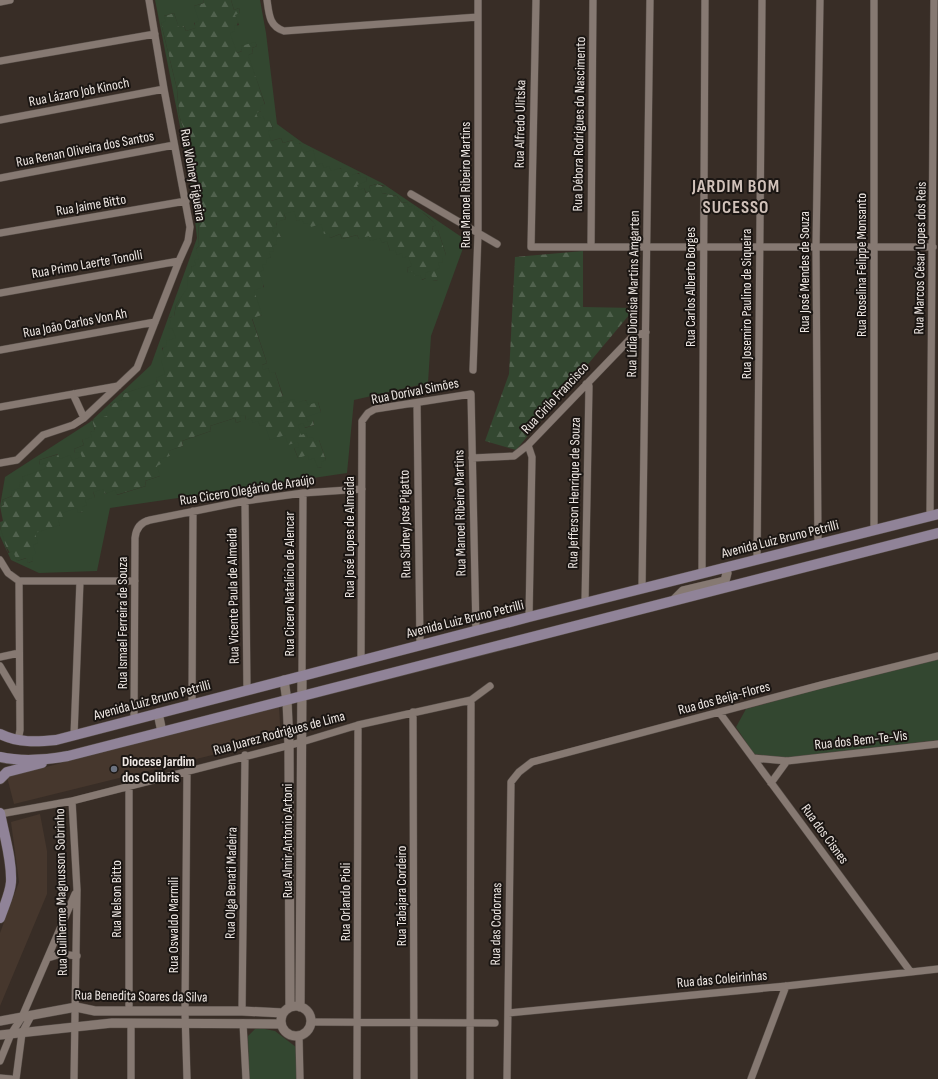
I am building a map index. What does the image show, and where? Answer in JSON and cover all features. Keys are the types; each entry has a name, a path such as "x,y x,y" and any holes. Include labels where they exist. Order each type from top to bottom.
{"main road":[{"name":"Avenida Luiz Bruno Petrilli","path":"0,734 18,740 38,742 74,735 528,617 934,515"},
{"path":"0,779 7,772 37,765 50,759 287,701 938,533"},
{"path":"0,757 9,759 50,759"},
{"path":"0,814 11,882 8,897 0,918"}],"street":[{"path":"0,2 10,0"},
{"name":"Rua Wolney Figueira","path":"0,463 17,460 43,435 74,425 84,418 137,368 188,241 190,227 186,201 174,144 149,0"},
{"path":"267,0 272,22 278,28 284,30 478,17"},
{"name":"Rua Manoel Ribeiro Martins","path":"473,370 478,234 478,0"},
{"name":"Rua Alfredo Ulitska","path":"536,0 531,248 591,247"},
{"name":"Rua Débora Rodrigues do Nascimento","path":"591,247 593,0"},
{"name":"Rua Lídia Dionísia Martins Amgarten","path":"642,588 650,0"},
{"name":"Rua Carlos Alberto Borges","path":"702,573 705,0"},
{"name":"Rua Josemiro Paulino de Siqueira","path":"757,559 762,0"},
{"name":"Rua José Mendes de Souza","path":"818,544 816,247 820,0"},
{"name":"Rua Roselina Felippe Monsanto","path":"874,0 874,530"},
{"name":"Rua Marcos César Lopes dos Reis","path":"934,0 934,515"},
{"path":"0,61 155,34"},
{"name":"Rua Lázaro Job Kinoch","path":"0,120 164,89"},
{"name":"Rua Renan Oliveira dos Santos","path":"0,178 174,144"},
{"path":"410,194 497,244"},
{"name":"Rua Jaime Bitto","path":"0,233 186,201"},
{"path":"591,247 933,247"},
{"name":"Rua Primo Laerte Tonolli","path":"0,293 179,261"},
{"name":"Rua João Carlos Von Ah","path":"0,350 155,322"},
{"name":"Rua Cirilo Francisco","path":"472,458 514,456 528,445 632,337 646,332"},
{"name":"Rua Jefferson Henrique de Souza","path":"585,603 589,386 586,384"},
{"path":"0,407 118,386"},
{"path":"72,394 84,418"},
{"name":"Rua Manoel Ribeiro Martins","path":"471,394 476,631"},
{"name":"Rua Dorival Simões","path":"366,416 375,409 471,394"},
{"name":"Rua Sidney José Pigatto","path":"417,403 420,645"},
{"name":"Rua José Lopes de Almeida","path":"361,660 362,421 366,416"},
{"path":"528,445 532,457 528,617"},
{"name":"Rua Cicero Olegário de Araújo","path":"139,527 147,521 245,501 303,492 362,489"},
{"name":"Rua Cicero Natalício de Alencar","path":"302,675 303,492"},
{"name":"Rua Vicente Paula de Almeida","path":"245,501 247,690"},
{"path":"192,704 193,511"},
{"name":"Rua Ismael Ferreira de Souza","path":"134,719 135,538 139,527"},
{"path":"0,560 8,572 19,581 135,581"},
{"path":"739,564 733,569 732,578 744,582"},
{"path":"675,600 683,592 725,580 728,575 723,568"},
{"path":"18,740 20,730 19,581"},
{"path":"74,735 80,581"},
{"path":"0,656 19,653"},
{"name":"Rua dos Beija-Flores","path":"519,772 532,762 938,656"},
{"path":"0,666 19,699"},
{"name":"Rua Almir Antonio Artoni","path":"300,1006 302,742 300,697 302,675"},
{"name":"Rua Almir Antonio Artoni","path":"284,680 287,701 289,745 290,1007"},
{"path":"470,1079 471,700 490,686"},
{"name":"Rua Juarez Rodrigues de Lima","path":"0,814 72,801 245,755 302,742 358,725 471,700"},
{"name":"Rua Tabajara Cordeiro","path":"413,712 414,1079"},
{"name":"Rua dos Cisnes","path":"719,712 910,971"},
{"path":"158,713 162,732"},
{"name":"Rua Orlando Pioli","path":"357,1079 358,725"},
{"name":"Rua dos Bem-Te-Vis","path":"753,758 787,760 938,744"},
{"name":"Rua Olga Benati Madeira","path":"242,1011 245,755"},
{"path":"771,783 787,760"},
{"name":"Rua Oswaldo Marmili","path":"187,771 185,1012 187,1079"},
{"name":"Rua das Codornas","path":"507,1079 511,782 519,772"},
{"name":"Rua Nelson Bitto","path":"129,787 129,1010"},
{"name":"Rua Guilherme Magnusson Sobrinho","path":"72,801 77,890 74,1079"},
{"path":"16,1079 22,1033 26,1016 48,958 77,890"},
{"path":"48,958 61,954 77,956"},
{"name":"Rua das Coleirinhas","path":"508,1013 786,986 938,969"},
{"path":"751,1079 786,986"},
{"path":"300,1006 308,1012 311,1022 308,1031 299,1036 290,1035 285,1032 281,1024 283,1013 290,1007 300,1006"},
{"name":"Rua Benedita Soares da Silva","path":"0,1021 76,1007 95,1011 242,1011 283,1013"},
{"path":"0,1061 11,1034 26,1016"},
{"path":"311,1022 494,1023"},
{"name":"Rua Benedita Soares da Silva","path":"0,1035 112,1023 281,1024"},
{"path":"243,1023 246,1079"},
{"path":"131,1024 131,1079"},
{"path":"299,1036 300,1079"},
{"path":"0,1078 11,1079"}],"shaded area":[{"path":"279,707 281,738 14,804 7,777"},
{"path":"40,814 47,851 47,894 0,1006 0,933 19,882 11,822"}],"green space":[{"path":"155,0 203,0 204,3 194,6 199,21 194,23 196,28 186,31 184,26 179,28 174,13 164,16 166,21 161,23 177,89 179,115 190,150 190,166 195,177 192,181 200,209 195,211 198,220 199,246 196,249 199,259 194,260 196,265 191,267 192,272 187,278 188,287 176,305 174,316 169,318 171,323 168,329 172,328 176,338 166,341 167,346 162,348 165,358 161,360 165,374 156,378 157,383 122,394 124,399 110,405 110,409 106,411 107,416 92,420 151,365 197,238 190,177"},
{"path":"203,0 231,0 234,10 239,8 240,12 235,33 237,53 242,51 240,46 255,41 257,46 252,48 253,53 249,55 265,105 261,111 257,113 270,119 273,129 271,141 281,138 283,143 293,140 313,150 322,163 366,176 367,181 364,188 366,193 370,191 369,186 377,184 385,187 382,193 397,196 402,203 407,202 414,205 437,225 432,227 433,231 438,230 446,255 440,268 438,280 433,281 426,278 421,280 408,273 407,268 411,266 403,258 390,251 387,242 382,243 359,239 357,235 342,239 340,234 330,238 284,214 286,219 276,223 281,237 264,270 262,315 252,319 267,363 262,365 275,372 283,397 318,402 321,412 313,420 314,425 304,428 306,433 319,440 326,460 323,467 318,468 309,460 298,458 294,448 270,440 260,426 246,420 245,415 241,421 236,423 235,418 210,426 211,431 182,441 183,446 169,451 170,456 162,464 160,476 145,481 146,486 116,495 93,492 95,497 87,505 83,512 63,518 60,525 38,543 37,555 33,561 28,563 26,558 17,561 7,548 1,533 0,522 3,521 0,506 4,505 2,500 12,496 10,491 19,483 22,477 40,465 39,460 59,454 75,454 74,449 84,445 82,440 90,432 95,430 92,421 105,411 122,394 157,382 155,378 169,318 174,316 176,305 187,287 187,278 194,260 196,249 199,246 198,220 194,210 199,208 193,189 193,172 190,166 190,150 179,115 177,89 161,23 164,16 174,13 179,27 184,26 186,31 195,28 194,6 204,3"},
{"path":"231,0 260,0 266,33 277,124 303,143 382,183 466,240 431,336 428,383 354,400 347,473 110,508 97,571 39,573 11,560 0,536 0,527 8,553 13,551 17,561 27,558 28,563 33,561 32,556 36,554 33,545 38,543 35,533 60,525 58,520 63,518 62,513 77,508 78,513 83,512 82,507 87,505 85,500 95,497 93,492 103,489 105,494 115,490 117,495 146,486 145,481 160,476 157,466 161,464 160,459 170,456 168,451 183,446 182,441 211,431 210,426 235,418 236,423 241,421 240,416 245,415 246,420 251,418 253,423 258,421 260,426 265,425 270,440 285,435 288,445 298,442 299,447 294,448 298,458 308,455 309,460 314,458 318,468 322,467 321,462 326,460 319,440 314,442 313,437 308,438 306,433 301,435 298,425 303,423 305,428 314,425 313,420 308,422 306,417 321,412 318,402 308,405 306,400 296,403 294,399 280,403 278,398 283,396 275,372 270,373 268,368 263,370 262,365 267,363 252,318 262,315 254,290 264,287 259,272 264,270 262,265 267,264 266,259 271,257 269,252 274,251 272,246 277,244 276,239 281,237 279,233 274,234 272,229 277,227 276,222 286,219 284,214 294,211 297,221 302,219 304,224 309,223 311,227 321,224 324,234 329,233 330,238 340,234 342,239 357,235 359,239 369,236 370,241 380,238 382,243 387,241 390,251 395,250 397,255 402,253 403,258 408,256 412,266 407,268 408,273 413,271 415,276 420,275 422,280 426,278 425,273 430,271 433,281 438,280 435,270 440,268 438,263 443,262 442,257 446,255 438,230 433,232 432,227 436,225 424,214 415,210 414,205 409,207 407,202 402,203 397,196 382,193 380,188 385,186 377,184 369,186 371,191 366,193 364,188 359,190 357,185 367,181 366,177 361,178 359,173 349,176 347,172 342,173 341,168 331,171 329,166 324,168 322,163 317,165 313,150 303,153 300,143 294,144 293,140 283,143 281,138 271,141 268,131 273,129 270,120 265,121 263,116 258,118 256,113 261,111 260,106 265,104 248,55 253,53 252,48 257,46 255,42 241,46 242,51 237,53 230,33 235,31 234,26 239,25 235,15 240,13 239,8 234,10"},
{"path":"583,251 583,307 635,308 516,450 485,441 509,374 515,257"},
{"path":"92,420 95,431 90,432 92,437 82,440 84,445 74,449 75,453 80,452 82,457 72,460 70,455 60,459 58,454 39,460 40,465 45,463 47,468 22,477 24,482 19,483 20,488 11,491 12,496 2,500 4,505 0,506 5,477"},
{"path":"938,659 938,740 784,758 754,754 736,727 746,709 821,688"},
{"path":"260,1028 275,1031 296,1047 296,1079 249,1079 248,1036 255,1029"}],"place":[{"name":"Diocese Jardim dos Colibris","path":"114,769"}],"district":[{"name":"JARDIM BOM SUCESSO","path":"736,196"}]}
